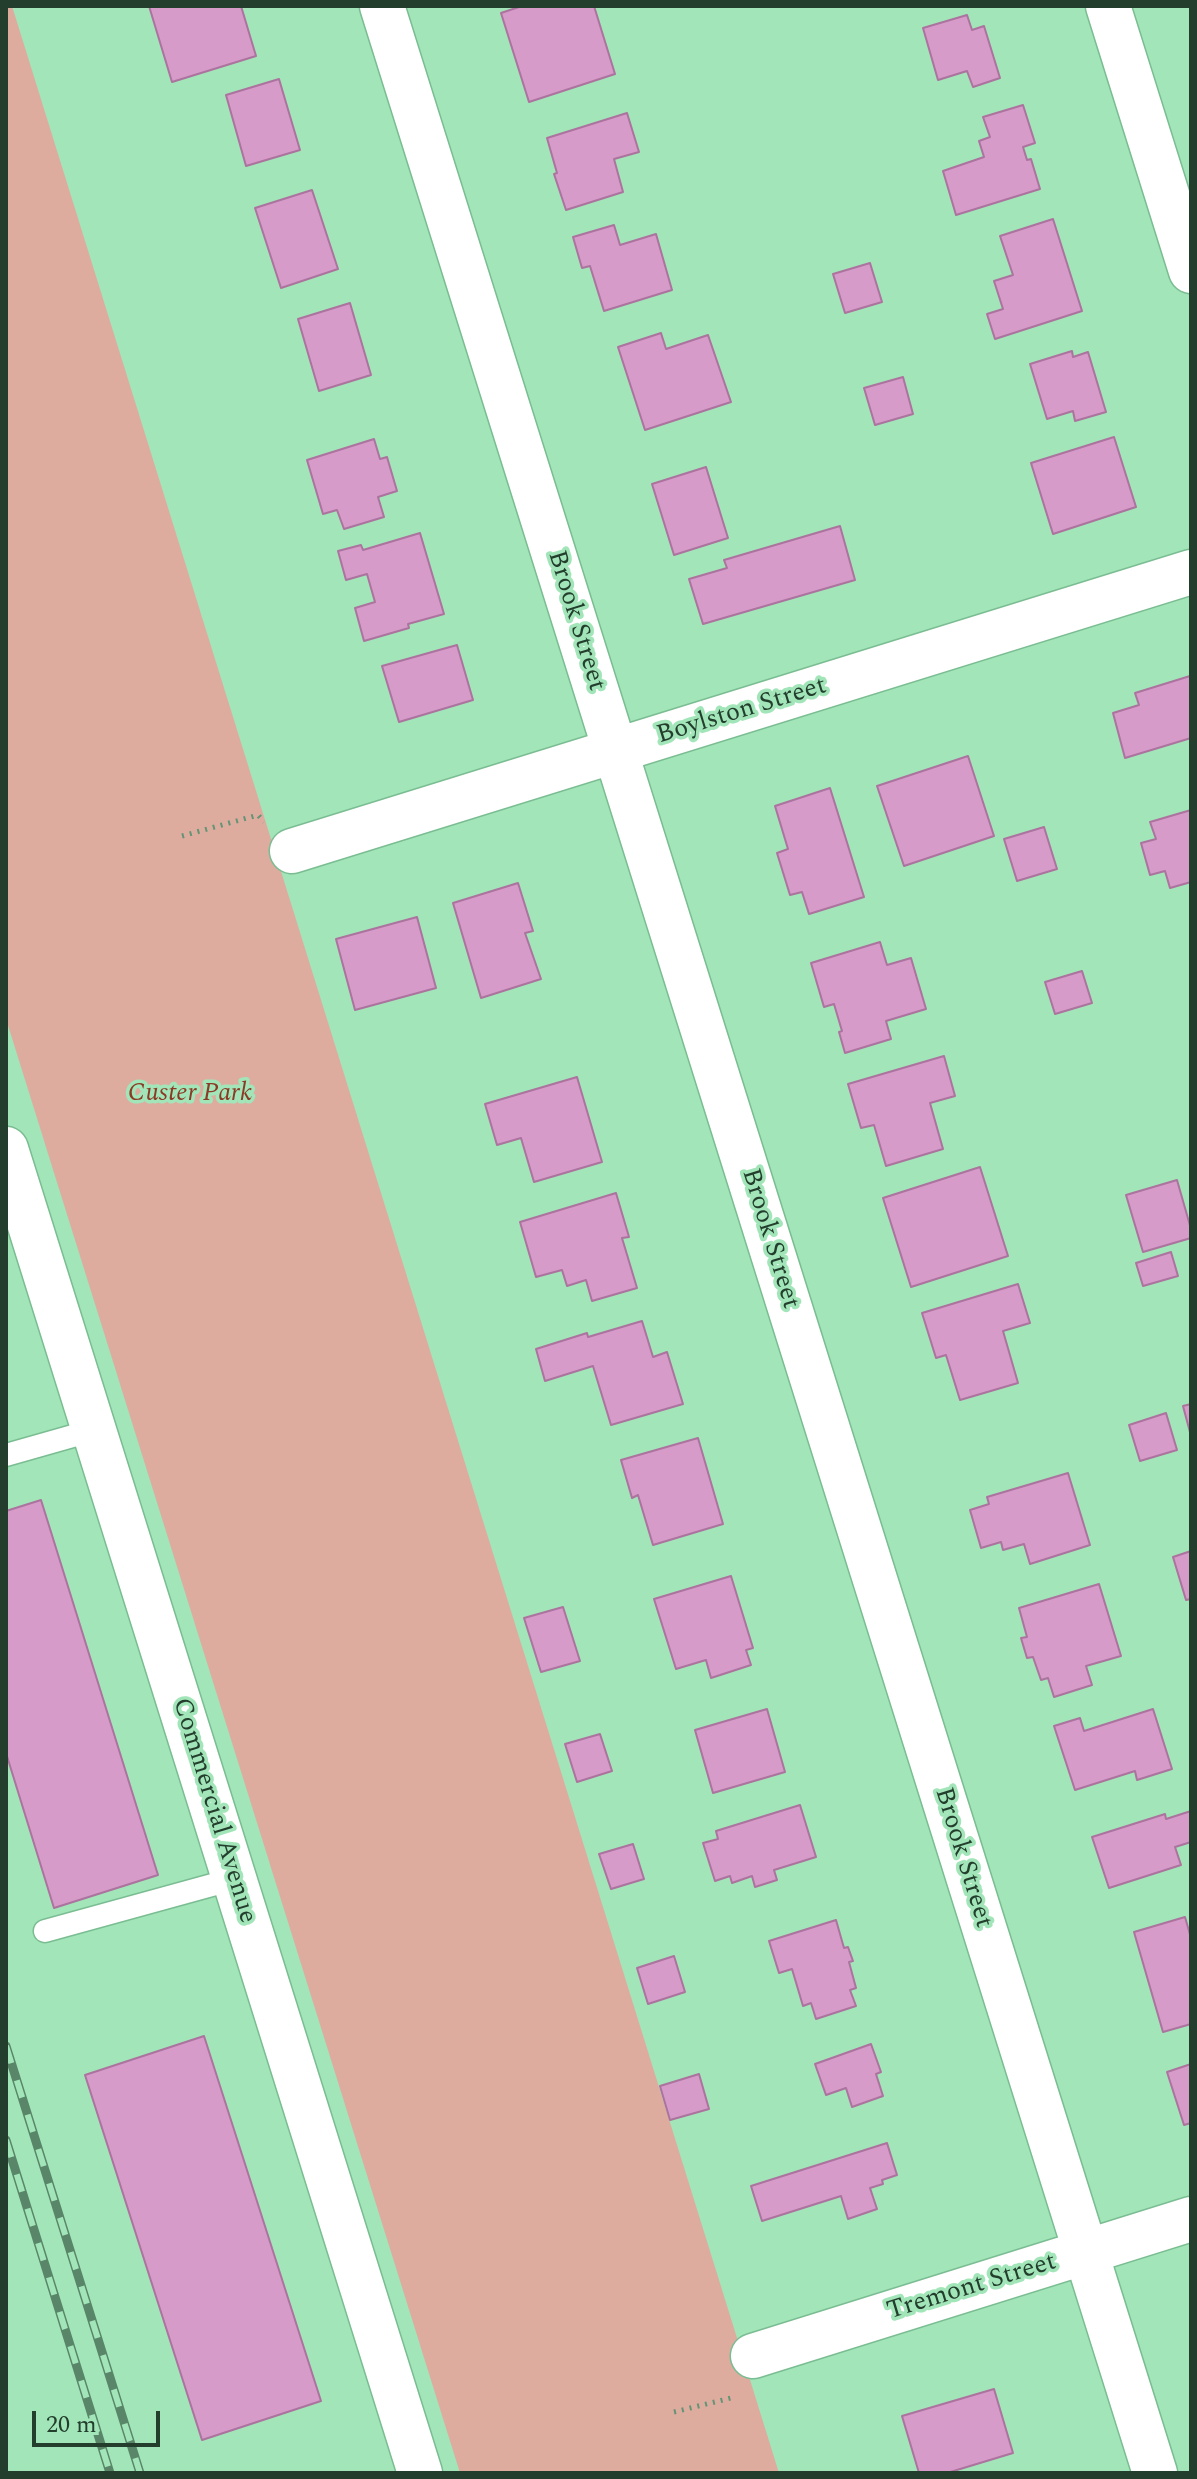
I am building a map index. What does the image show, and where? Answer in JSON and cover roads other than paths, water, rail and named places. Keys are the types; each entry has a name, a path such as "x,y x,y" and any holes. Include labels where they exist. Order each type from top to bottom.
{"street":[{"name":"Brook Street","path":"382,6 1155,2473"},
{"path":"1108,6 1191,271"},
{"name":"Boylston Street","path":"292,851 1191,572"},
{"name":"Commercial Avenue","path":"6,1149 420,2473"},
{"name":"Tremont Street","path":"753,2356 1191,2219"}],"lane":[{"path":"6,1455 94,1430"},
{"path":"45,1931 234,1879"}],"railway":[{"path":"6,2046 140,2473"},
{"path":"6,2140 110,2473"}],"park label":[{"name":"Custer Park","path":"190,1095"}]}
